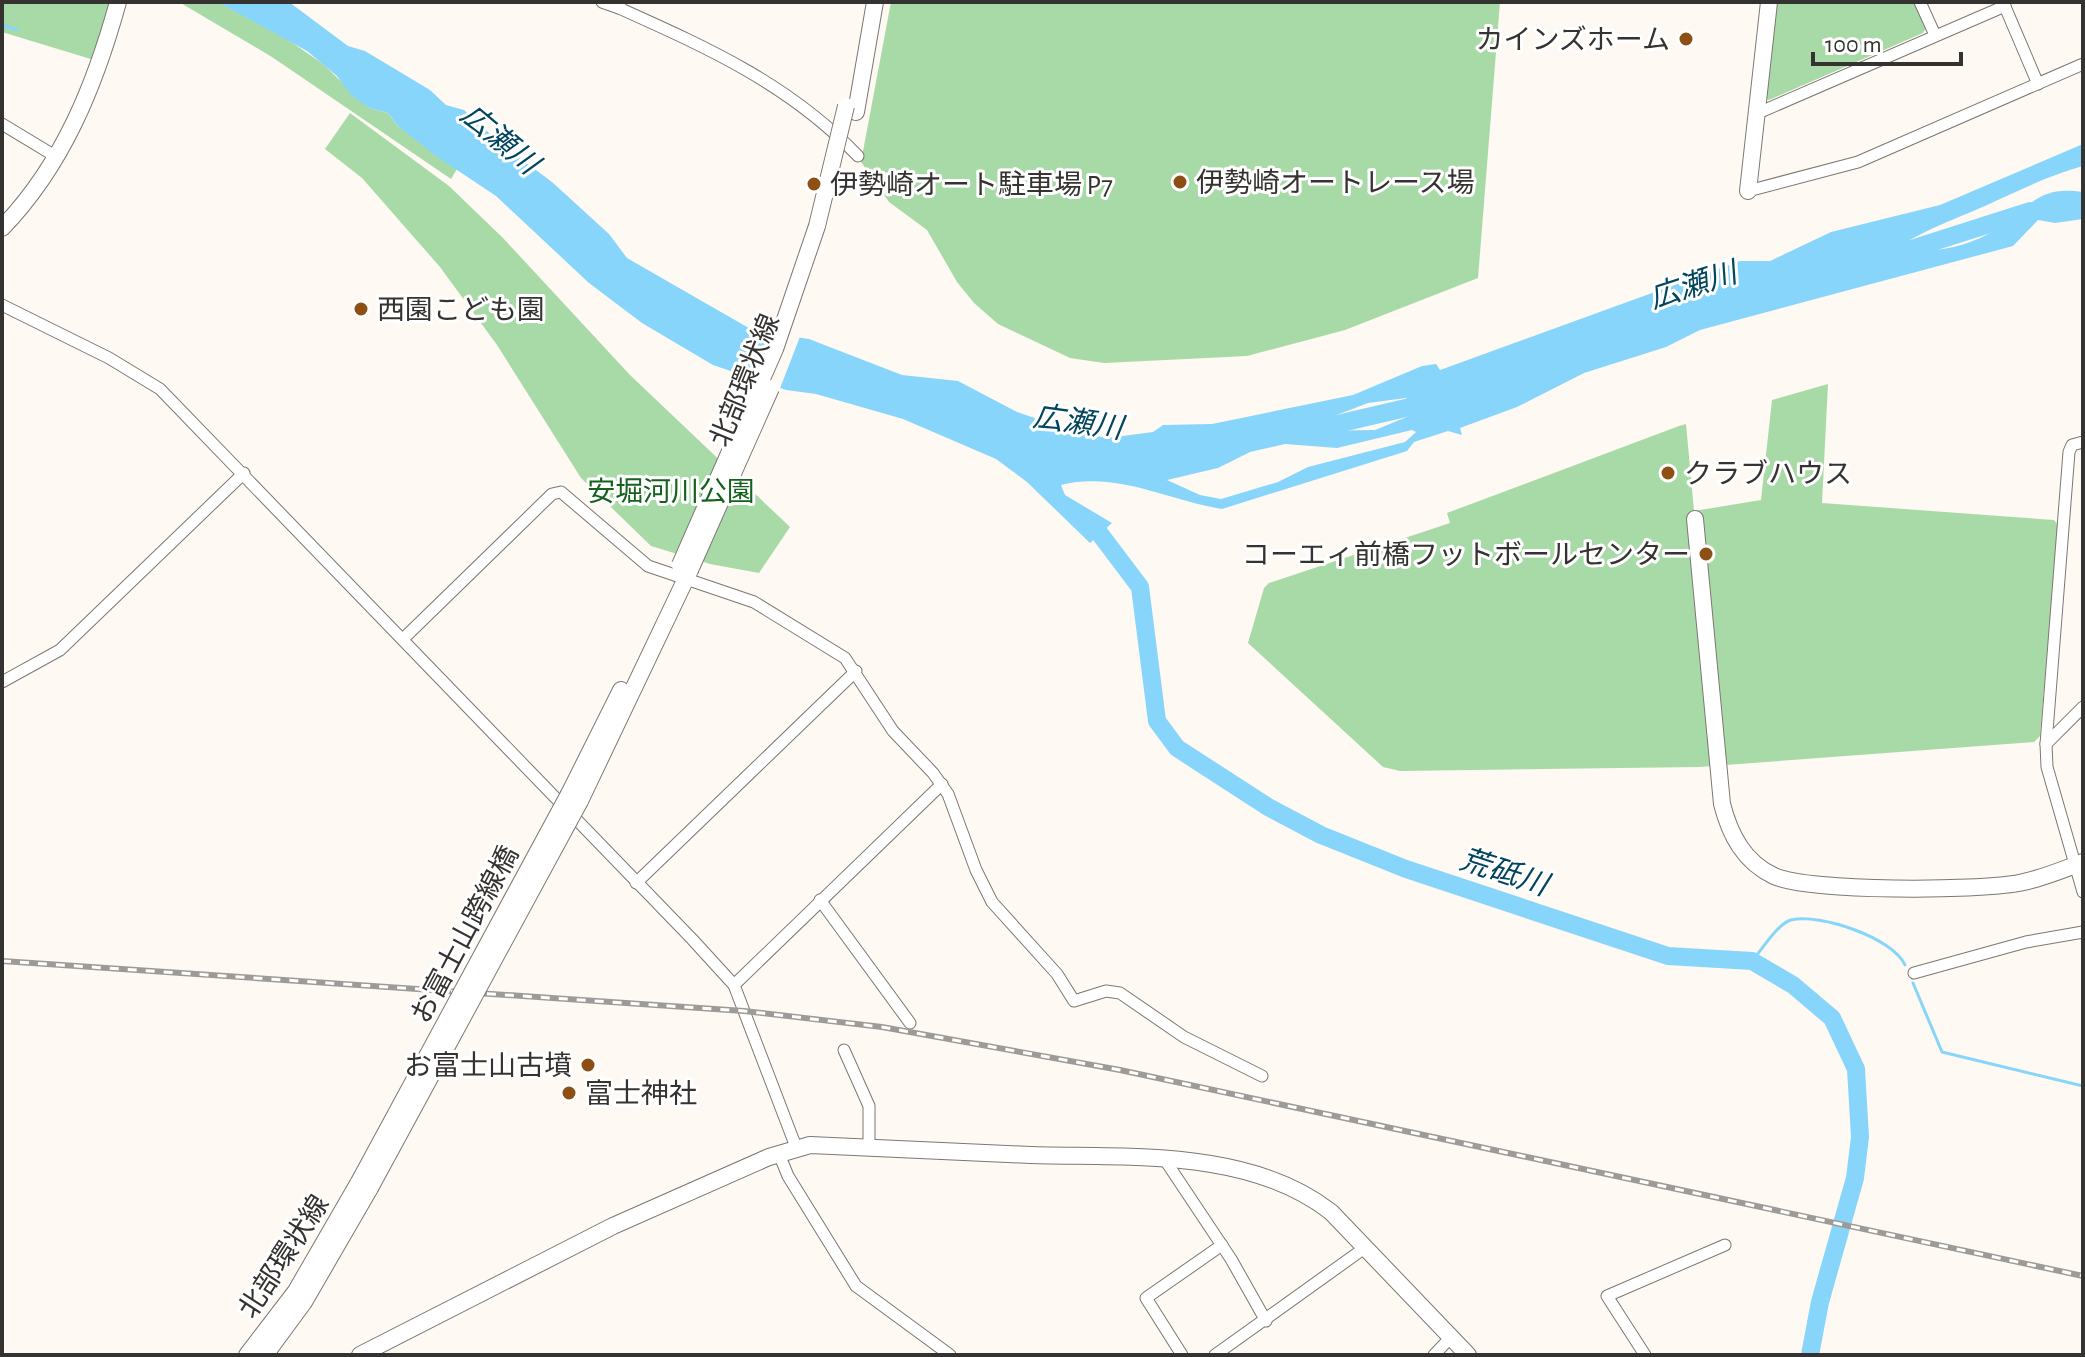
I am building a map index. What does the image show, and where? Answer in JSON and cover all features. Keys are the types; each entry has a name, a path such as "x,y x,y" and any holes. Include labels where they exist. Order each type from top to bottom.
{"street":[{"path":"5,219 24,206 88,97 118,2"},
{"path":"602,2 620,5 730,57 829,125 858,156"},
{"name":"北部環状線","path":"851,109 864,2"},
{"name":"北部環状線","path":"575,797 683,572 775,349 817,226 851,109 875,2"},
{"path":"1769,2 1748,191 1858,162 2083,64"},
{"path":"1920,2 1935,35"},
{"path":"1758,113 2004,4 2038,84"},
{"path":"2,124 55,156"},
{"path":"2,305 147,379 244,473 734,985 796,1147"},
{"path":"2083,442 2072,445 2069,452 2046,744 2047,767 2079,864 2083,892"},
{"path":"2,682 60,650 244,473"},
{"path":"403,639 555,492 561,492 638,560 683,572 729,591 785,618 835,650 856,671 893,731 942,784 992,902 1057,974 1074,1001 1106,991 1120,993 1184,1037 1262,1076"},
{"path":"1695,519 1722,804 1730,832 1753,862 1773,876 1802,884 1964,888 2022,883 2079,864"},
{"path":"636,883 856,671"},
{"path":"2046,744 2065,729 2075,711 2083,707"},
{"path":"734,985 942,784"},
{"name":"お富士山跨線橋","path":"365,1185 575,797"},
{"path":"820,900 910,1023"},
{"path":"1914,973 2026,942 2083,932"},
{"path":"844,1050 869,1106 869,1148"},
{"path":"360,1355 609,1229 796,1147 1193,1161 1285,1184 1320,1203 1468,1355"},
{"path":"779,1154 788,1176 856,1286 950,1355"},
{"path":"1165,1160 1222,1245 1266,1321"},
{"name":"北部環状線","path":"247,1355 296,1291 365,1185"},
{"name":"北部環状線","path":"265,1355 304,1302 365,1185"},
{"path":"1182,1355 1146,1298 1222,1245"},
{"path":"1645,1355 1607,1296 1725,1245"},
{"path":"1215,1355 1366,1247"},
{"path":"1434,1355 1451,1337"}],"green space":[{"path":"2,2 109,2 94,60 2,32"},
{"path":"179,2 218,2 274,30 323,64 369,108 388,113 398,126 457,169 451,179 272,57"},
{"name":"伊勢崎オートレース場","path":"891,2 1500,2 1478,278 1345,330 1247,356 1104,363 1070,358 998,324 974,303 957,282 927,230 889,202 861,162"},
{"path":"1774,2 1914,2 1926,28 1923,33 1769,100 1764,98"},
{"name":"安堀河川公園","path":"350,113 449,186 503,238 630,375 790,527 759,573 710,564 651,546 581,478 497,345 440,267 362,178 325,149"},
{"name":"コーエィ前橋フットボールセンター","path":"1828,384 1822,503 2054,520 2058,525 2040,736 2034,742 1699,767 1400,771 1383,767 1248,643 1264,588 1269,583 1450,523 1447,513 1686,424 1694,511 1761,500 1772,400"}],"water":[{"path":"218,2 289,2 348,46 365,51 430,90 446,105 464,110 501,144 552,182 609,234 627,258 754,331 809,339 902,375 958,381 1017,412 1073,431 1107,438 1153,432 1163,425 1212,424 1353,395 1422,366 1436,364 1440,370 1740,261 1770,261 1831,232 1940,205 2083,144 2083,166 2040,181 1931,229 1908,241 1905,251 1938,250 1970,242 1990,233 2041,196 2052,192 2083,192 2083,219 2055,223 2038,220 2013,246 1700,330 1666,347 1584,373 1517,407 1460,428 1462,435 1448,431 1414,442 1407,451 1222,509 1123,484 1082,482 1061,485 1065,495 1112,523 1090,543 1027,482 996,459 903,419 816,394 786,390 713,365 642,323 589,283 496,196 436,156 398,126 388,113 369,108 351,95 337,76 307,51","holes":["1406,398 1417,406 1419,412 1375,430 1312,431 1305,427 1368,403","1412,430 1416,432 1405,442 1308,467 1278,482 1221,499 1200,495 1167,480 1218,468 1250,452 1285,444 1337,448"]}],"pier":[{"path":"773,330 801,334 779,391 752,382"}],"waterway":[{"path":"2,25 17,30"},
{"name":"広瀬川","path":"1883,258 2030,211"},
{"name":"広瀬川","path":"1290,435 1440,400"},
{"name":"荒砥川","path":"1082,521 1100,534 1140,587 1157,721 1177,748 1268,807 1321,835 1406,869 1668,956 1752,961 1793,985 1832,1018 1856,1069 1860,1137 1855,1178 1820,1302 1810,1355"},
{"path":"1752,961 1786,922 1804,919 1837,924 1871,937 1898,955 1905,965"},
{"path":"1913,983 1942,1052 2083,1086"}],"railway":[{"path":"2,961 744,1011 882,1027 1120,1070 2083,1276"}],"place":[{"name":"カインズホーム","path":"1686,39"},
{"name":"伊勢崎オートレース場","path":"1180,182"},
{"name":"伊勢崎オート駐車場 P7","path":"814,184"},
{"name":"西園こども園","path":"361,309"},
{"name":"クラブハウス","path":"1668,473"},
{"name":"コーエィ前橋フットボールセンター","path":"1706,554"},
{"name":"お富士山古墳","path":"588,1065"},
{"name":"富士神社","path":"569,1093"}]}
